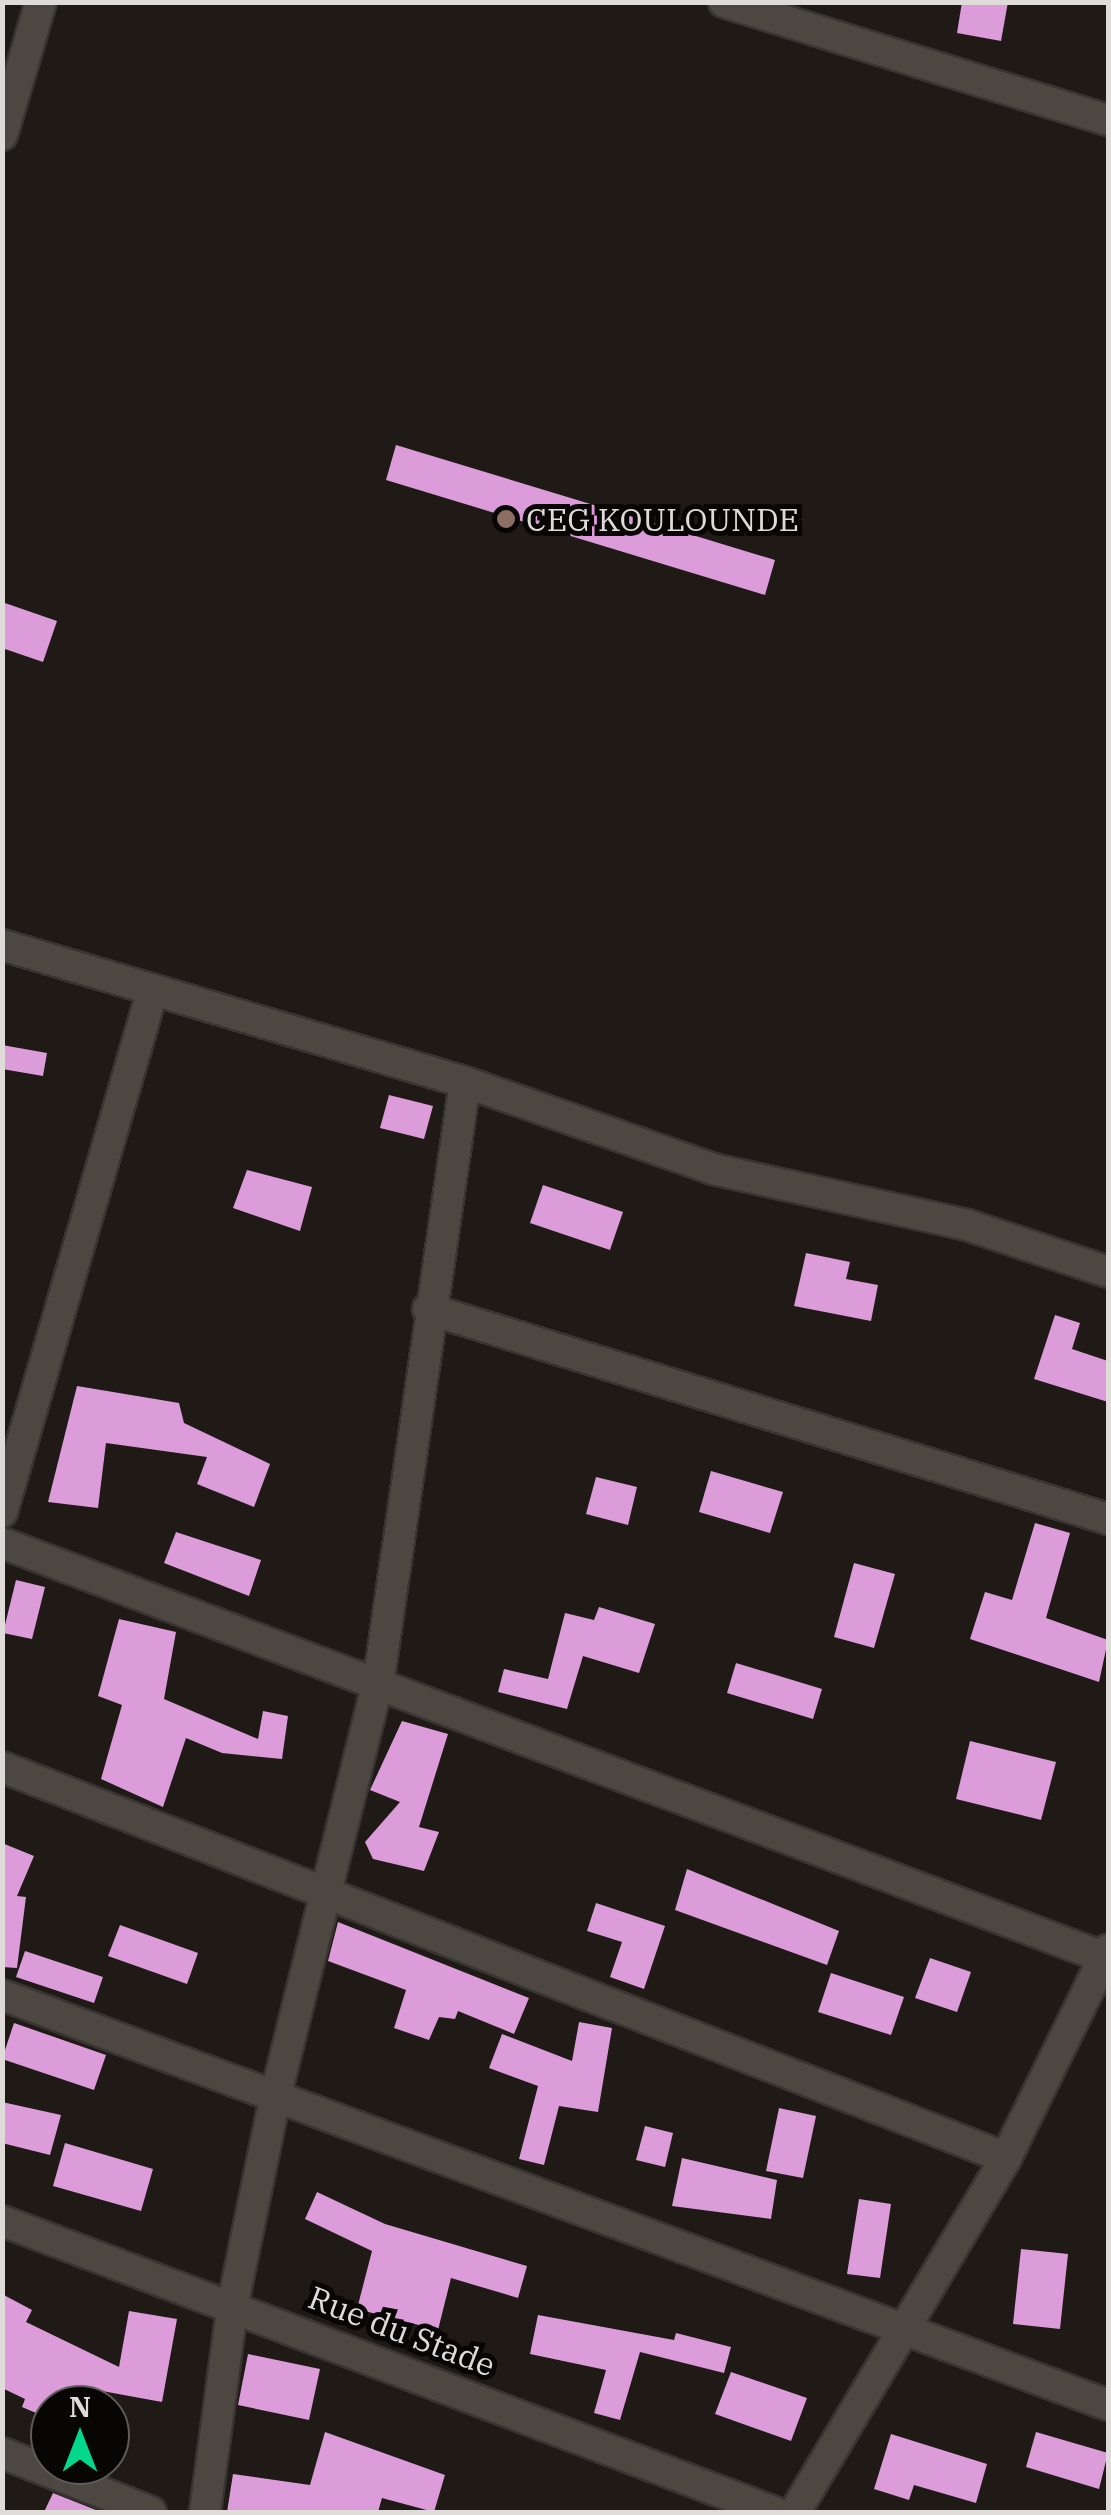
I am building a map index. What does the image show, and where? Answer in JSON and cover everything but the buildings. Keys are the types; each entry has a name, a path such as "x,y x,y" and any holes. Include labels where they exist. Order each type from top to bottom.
{"street":[{"path":"2,135 41,2"},
{"path":"724,2 1108,120"},
{"path":"2,944 465,1082 713,1170 967,1226 1108,1272"},
{"path":"2,1512 153,989"},
{"path":"205,2512 233,2303 276,2094 379,1678 428,1309 465,1082"},
{"path":"428,1309 1108,1519"},
{"path":"2,1543 379,1678 1107,1955 1006,2158 795,2512"},
{"path":"2,1767 322,1896 1006,2158"},
{"path":"2,1995 1108,2405"},
{"name":"Rue du Stade","path":"2,2222 233,2303 774,2512"},
{"path":"2,2453 151,2512"}],"place":[{"name":"CEG KOULOUNDE","path":"506,519"}]}
